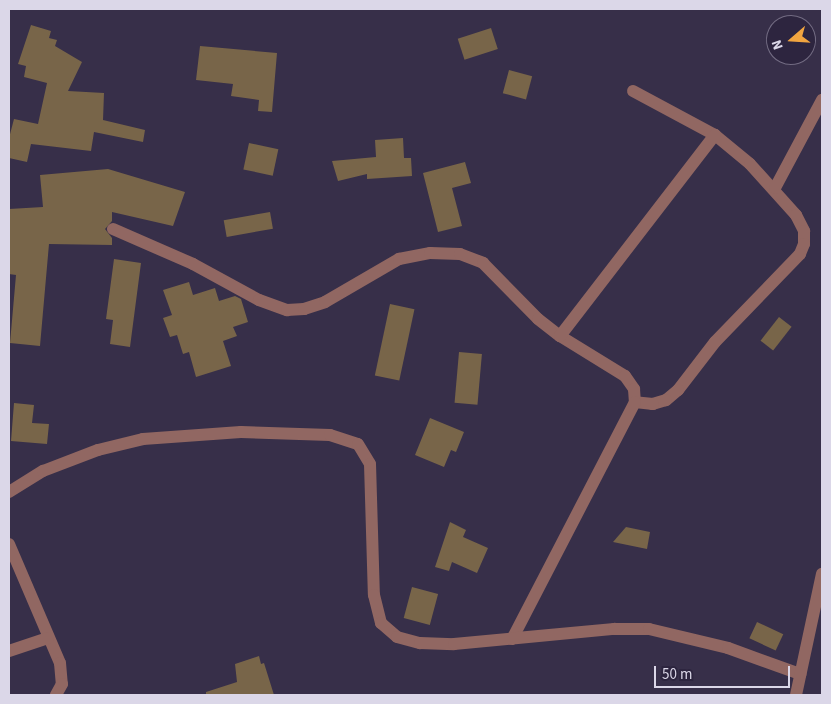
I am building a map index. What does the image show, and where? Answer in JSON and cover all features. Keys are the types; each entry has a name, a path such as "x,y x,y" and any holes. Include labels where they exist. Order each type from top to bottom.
{"street":[{"path":"633,91 715,135 775,188 796,215 804,231 800,254 745,308 678,390 666,400 653,404 635,402"},
{"path":"775,188 822,100"},
{"path":"560,336 715,135"},
{"path":"113,229 193,264 258,300 286,310 304,309 325,302 399,259 430,253 460,254 483,263 560,336 625,376 634,389 635,402 512,639"},
{"path":"9,492 43,471 98,450 143,439 232,432 330,435 358,444 370,464 374,595 381,623 396,637 420,643 512,639 614,629 649,629 728,648 800,674"},
{"path":"9,544 62,674 62,684 56,695"},
{"path":"796,695 822,574"},
{"path":"9,651 48,638"}],"building":[{"path":"31,25 51,31 49,38 57,40 55,46 82,62 68,91 104,93 103,120 145,130 143,142 94,132 91,151 31,144 27,162 9,158 9,138 14,119 38,124 47,83 24,77 26,66 18,64"},
{"path":"491,28 498,49 465,60 458,39"},
{"path":"200,46 277,53 272,112 258,111 259,100 231,96 233,84 196,80"},
{"path":"509,70 532,76 526,99 503,93"},
{"path":"403,138 404,158 411,158 412,176 367,179 367,174 338,181 332,161 376,157 375,140"},
{"path":"249,143 278,149 273,176 243,169"},
{"path":"465,162 471,183 452,188 462,226 438,232 423,173"},
{"path":"108,169 185,192 173,226 112,212 112,221 105,229 112,238 112,245 49,244 40,346 10,343 16,275 9,274 9,209 43,207 40,175"},
{"path":"270,212 273,229 227,237 224,220"},
{"path":"114,259 141,263 130,347 110,344 113,320 106,319"},
{"path":"189,282 193,295 215,288 219,301 235,296 241,299 248,322 233,327 237,336 223,341 231,366 196,377 189,352 183,354 177,335 170,337 163,318 172,315 163,290"},
{"path":"390,304 414,309 399,381 375,375"},
{"path":"779,317 792,327 773,350 761,341"},
{"path":"459,352 482,354 477,405 455,403"},
{"path":"14,403 34,405 32,423 49,424 47,444 11,441"},
{"path":"430,418 464,432 456,452 451,450 444,467 415,455"},
{"path":"450,522 466,530 463,537 488,548 477,573 452,562 449,571 435,567"},
{"path":"626,527 650,532 647,549 613,542"},
{"path":"412,587 438,594 430,625 404,618"},
{"path":"757,622 783,634 776,651 749,638"},
{"path":"259,656 261,664 264,663 274,695 206,695 206,692 237,682 235,664"}]}
